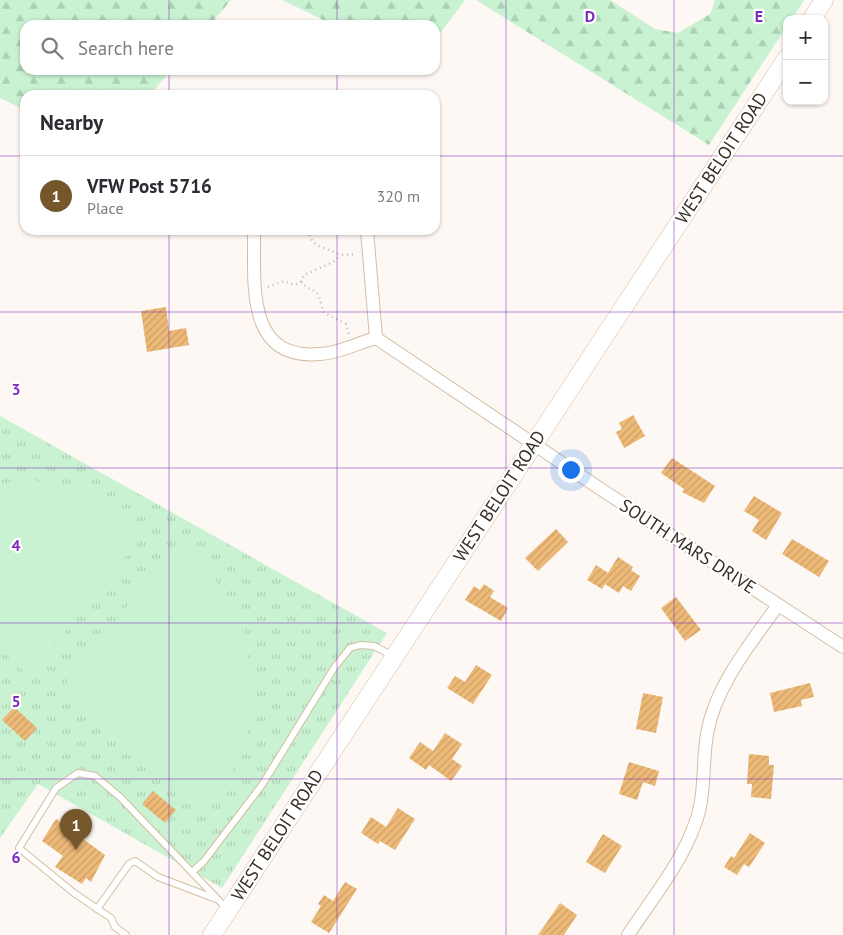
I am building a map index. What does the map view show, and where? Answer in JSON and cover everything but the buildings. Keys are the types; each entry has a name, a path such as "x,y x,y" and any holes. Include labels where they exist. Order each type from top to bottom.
{"main road":[{"path":"815,15 824,0"},
{"name":"WEST BELOIT ROAD","path":"212,935 224,905 394,657 786,60"}],"street":[{"path":"254,235 256,309 263,330 278,344 297,353 321,354 376,338 368,235"},
{"name":"SOUTH MARS DRIVE","path":"376,338 533,444 843,647"},
{"path":"628,935 686,845 695,825 703,776 707,734 720,695 778,605"}],"lane":[{"path":"192,872 204,862 262,784 334,668 350,648 360,645 374,646 394,657"},
{"path":"126,935 115,927 111,918 74,893 19,848 56,788 78,773 95,776 120,797 224,905"},
{"path":"97,909 129,864 136,861 158,877 224,905"}],"path":[{"path":"310,235 312,241 341,255 354,255 369,249"},
{"path":"256,288 270,287 284,281 294,285 301,282 304,275 333,262 341,255"},
{"path":"301,282 319,294 323,312 346,324 347,334 356,344"}],"green space":[{"path":"0,0 231,0 214,20 20,20 20,75 167,75 154,90 20,90 20,108 0,98"},
{"path":"282,0 465,0 440,33 440,20 324,20"},
{"path":"476,0 610,0 655,29 678,33 710,14 715,0 804,0 795,15 783,15 783,32 709,145"},
{"path":"0,416 387,633 222,888 38,784 0,838"},
{"path":"28,479 91,491 149,528 34,670 23,671 0,649 0,484"},
{"path":"178,542 212,574 228,599 242,624 251,670 253,713 239,762 208,807 65,696 65,684"}],"place":[{"name":"VFW Post 5716","path":"76,850"}]}
